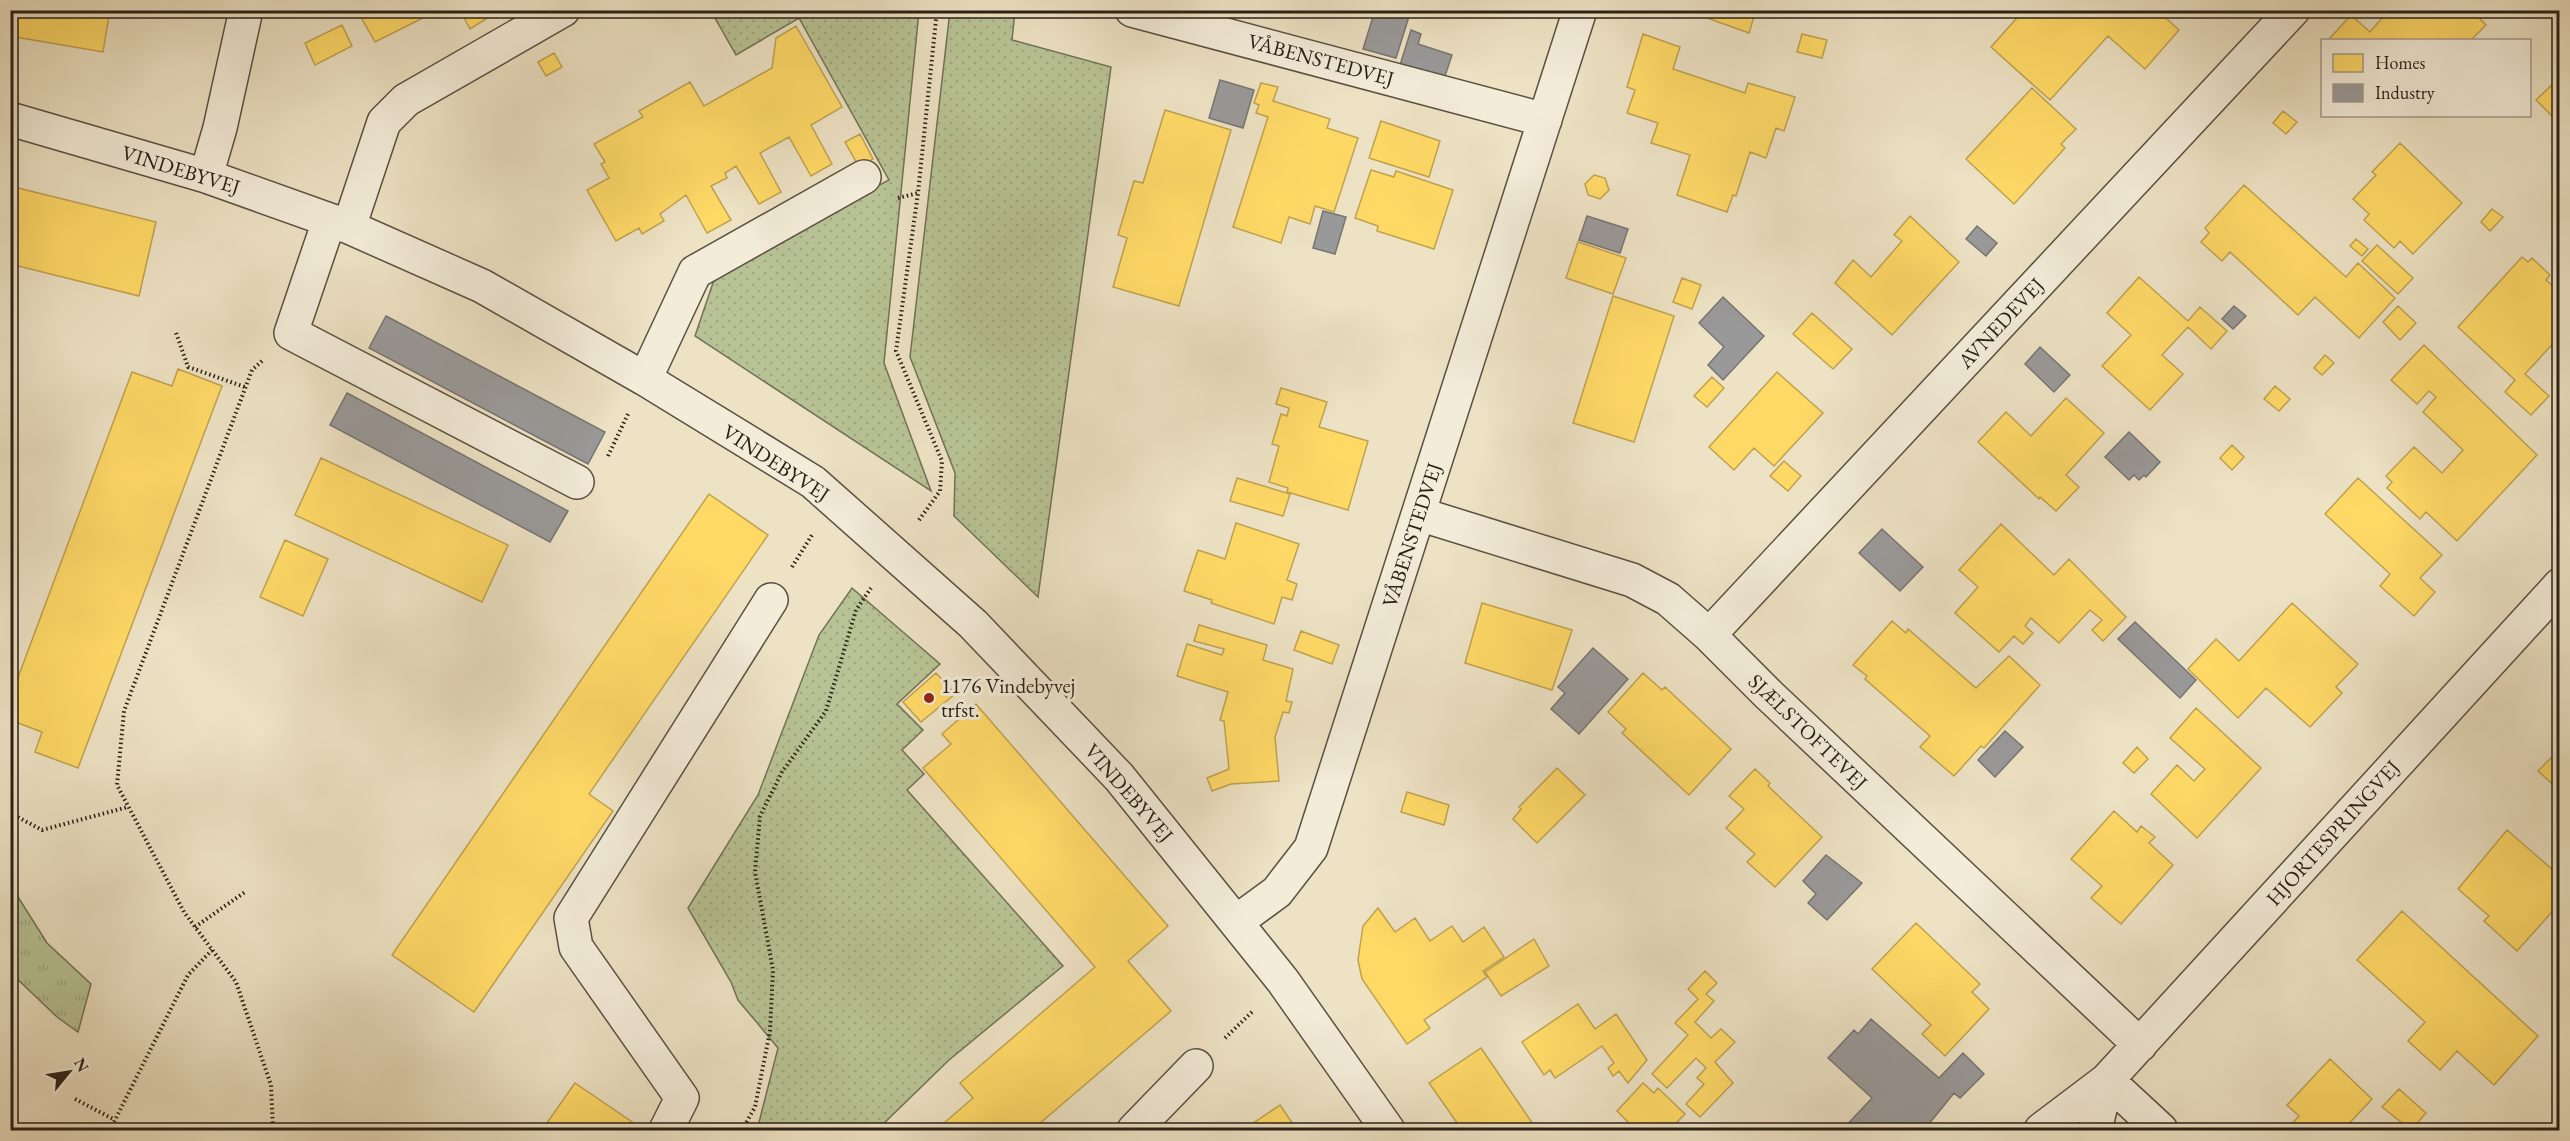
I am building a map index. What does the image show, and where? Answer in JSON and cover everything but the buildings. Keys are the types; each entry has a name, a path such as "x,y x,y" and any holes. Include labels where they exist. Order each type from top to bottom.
{"street":[{"path":"206,176 223,117 246,10"},
{"path":"563,10 406,100 384,122 291,333 577,482"},
{"name":"VÅBENSTEDVEJ","path":"1132,10 1545,120"},
{"name":"VÅBENSTEDVEJ","path":"1236,922 1277,892 1311,848 1580,10"},
{"name":"AVNEDEVEJ","path":"1709,635 2293,10"},
{"name":"VINDEBYVEJ","path":"10,119 206,176 339,224 482,286 645,379 813,482 973,624 1111,768 1283,981 1389,1131"},
{"path":"645,379 695,272 864,177"},
{"name":"SJÆLSTOFTEVEJ","path":"1419,514 1632,580 1668,599 1709,635 1769,695 2140,1045"},
{"name":"HJORTESPRINGVEJ","path":"2041,1131 2107,1080 2559,585"},
{"path":"666,1131 682,1098 576,947 571,918 771,600"},
{"path":"1134,1131 1196,1066"},
{"path":"2095,1131 2107,1080 2162,1131"}],"path":[{"path":"176,333 188,367 246,387"},
{"path":"273,1131 271,1085 236,982 184,912 117,785 124,711 252,370 291,333"},
{"path":"577,482 593,487 645,379"},
{"path":"771,600 834,500"},
{"path":"10,813 42,830 128,807"},
{"path":"195,927 245,892"},
{"path":"110,1131 188,975 212,950"},
{"path":"1196,1066 1283,981"},
{"path":"75,1099 115,1120"}],"green space":[{"path":"711,11 919,11 884,363 931,491 695,336 717,271 889,180 799,18 736,55"},
{"path":"950,11 1015,11 1012,40 1111,67 1038,597 954,516 955,473 910,357"},
{"path":"852,588 940,664 897,704 923,730 902,750 924,774 907,790 1063,966 949,1060 877,1130 757,1130 778,1048 738,1000 731,982 688,908 758,795 819,635"},
{"path":"11,852 18,897 47,943 91,984 78,1032 57,1017 11,973"}],"place":[{"name":"1176 Vindebyvej trfst.","path":"929,698"}]}
